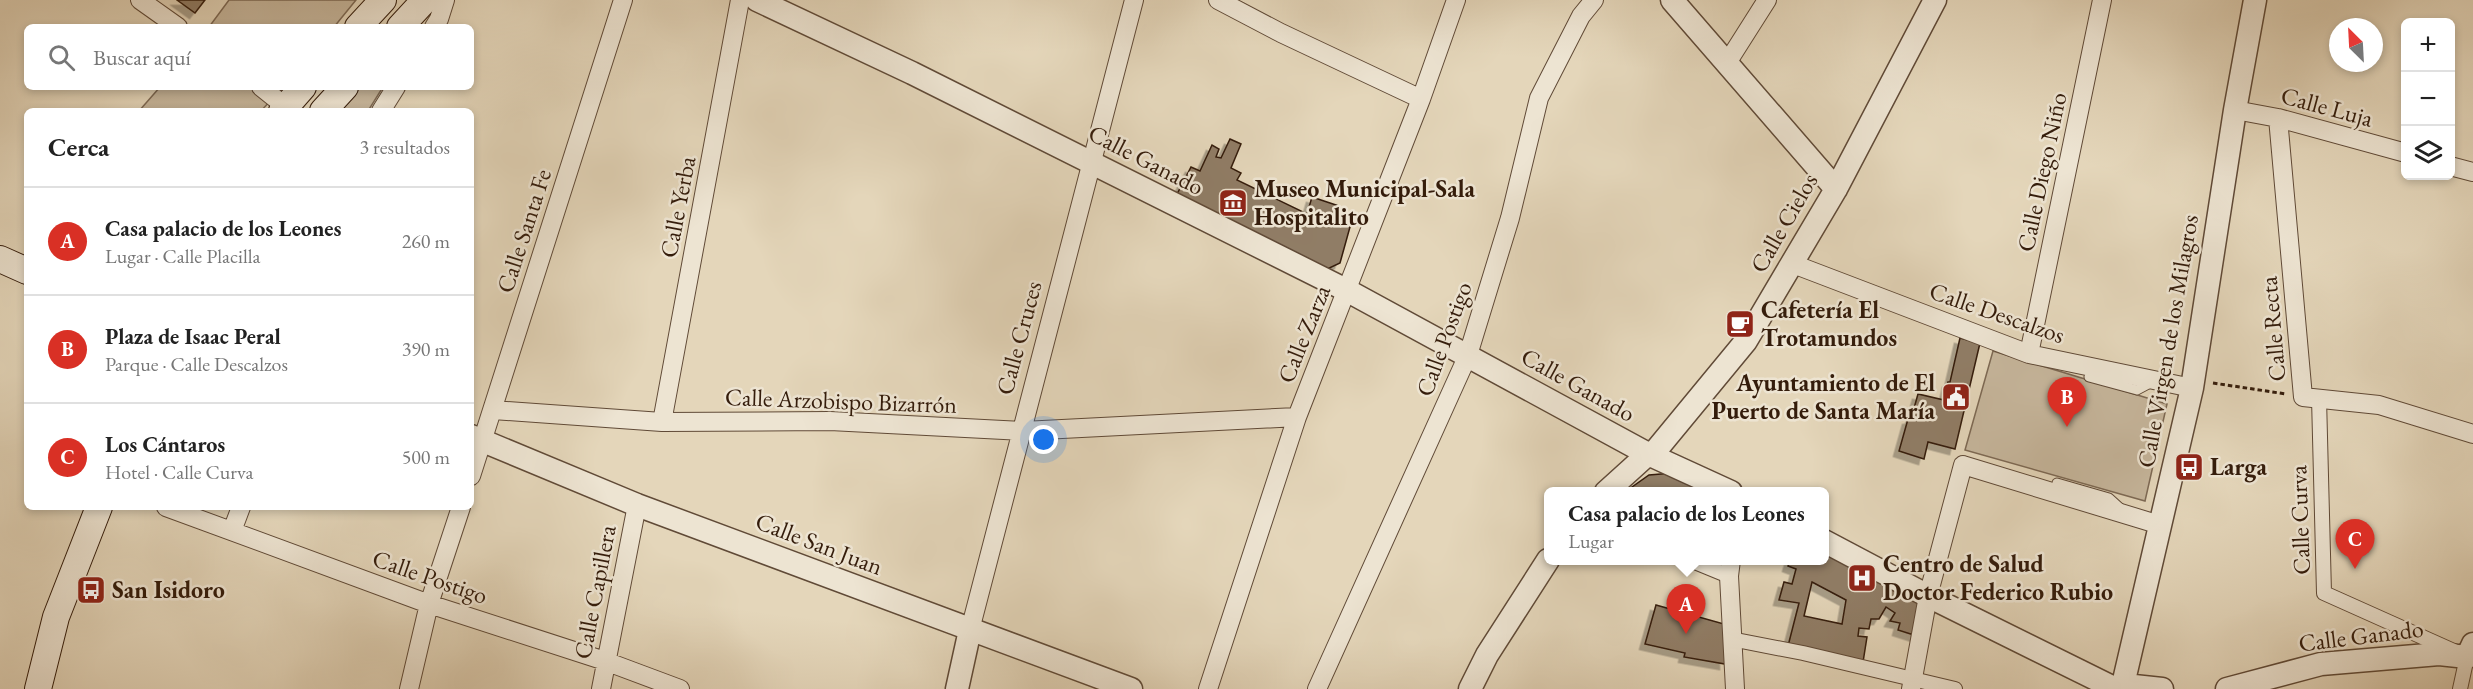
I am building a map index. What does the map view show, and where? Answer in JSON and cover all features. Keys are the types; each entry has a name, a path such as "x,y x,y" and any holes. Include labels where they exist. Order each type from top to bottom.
{"main road":[{"path":"361,24 383,0"},
{"path":"403,24 425,0"},
{"path":"285,108 300,90"},
{"path":"326,108 342,90"},
{"path":"0,259 24,270"},
{"path":"38,689 56,617 98,510"}],"street":[{"path":"140,0 174,24"},
{"path":"436,24 445,0"},
{"name":"Calle Santa Fe","path":"474,465 623,0"},
{"name":"Calle Yerba","path":"662,422 741,0"},
{"name":"Calle Ganado","path":"757,0 912,73 1348,291 1468,354 1650,455 1720,487"},
{"name":"Calle Cruces","path":"957,689 970,630 1134,0"},
{"path":"1218,0 1281,33 1421,99"},
{"name":"Calle Zarza","path":"1208,689 1297,417 1348,291 1456,0"},
{"name":"Calle Postigo","path":"1317,689 1468,354 1510,218 1539,98 1581,16 1594,0"},
{"path":"1672,0 1836,189"},
{"path":"1727,63 1767,0"},
{"name":"Calle Cielos","path":"1612,487 1650,455 1746,340 1836,189 1935,0"},
{"name":"Calle Diego Niño","path":"2029,354 2102,0"},
{"name":"Calle Virgen de los Milagros","path":"2122,689 2192,388 2235,110 2255,0"},
{"path":"264,90 283,108"},
{"path":"383,108 394,90"},
{"name":"Calle Luja","path":"2235,110 2278,118 2401,152"},
{"name":"Calle Recta","path":"2278,118 2311,398 2379,405 2473,434"},
{"path":"2455,167 2473,172"},
{"name":"Calle Descalzos","path":"1792,264 2029,354 2192,388"},
{"name":"Calle Curva","path":"2311,398 2324,593 2470,650"},
{"name":"Calle Arzobispo Bizarrón","path":"493,410 662,422 830,421 1023,431 1297,417"},
{"name":"Calle San Juan","path":"481,440 637,504 1131,689"},
{"path":"1912,684 1928,596 1963,465 2160,525"},
{"name":"Calle Capillera","path":"601,689 637,504"},
{"name":"Calle Postigo","path":"174,510 429,604 605,661 680,689"},
{"path":"232,531 240,510"},
{"path":"410,689 429,604 460,510"},
{"path":"1829,544 1928,596 2116,689"},
{"path":"1470,689 1487,655 1544,565"},
{"path":"1713,565 1730,568 1731,639 1735,689"},
{"path":"1731,639 1912,684 1955,689"},
{"path":"2460,689 2470,650"},
{"name":"Calle Ganado","path":"2227,689 2321,664 2470,650"},
{"path":"2127,689 2134,686 2162,689"}],"lane":[{"path":"2089,377 2137,390 2155,381"},
{"path":"2057,483 2109,498 2128,516"}],"path":[{"path":"2192,388 2202,382 2311,398"}],"shaded area":[{"path":"229,0 356,0 336,24 211,24"},
{"path":"157,90 280,90 264,108 142,108"},
{"path":"357,90 381,90 370,108 342,108"},
{"path":"1993,351 2167,404 2145,501 1965,450"}],"building":[{"path":"177,0 205,0 195,13"},
{"name":"Museo Municipal-Sala Hospitalito","path":"1230,139 1241,144 1231,168 1241,173 1237,180 1307,214 1312,197 1339,206 1336,215 1339,222 1350,227 1340,263 1319,273 1174,200 1191,167 1200,171 1212,145 1219,149 1216,157 1221,158"},
{"name":"Ayuntamiento de El Puerto de Santa María","path":"1960,338 1980,343 1955,449 1928,442 1924,459 1899,451 1918,394 1944,400"},
{"path":"1673,473 1700,487 1632,487 1649,475"},
{"path":"1829,553 1923,602 1917,636 1898,630 1900,623 1890,621 1895,613 1886,607 1879,619 1871,619 1869,629 1859,628 1858,636 1867,637 1863,662 1788,646 1799,603 1779,600 1784,582 1792,584 1796,569 1788,566 1829,565","holes":["1812,582 1846,600 1842,624 1804,616"]},
{"path":"1656,605 1724,624 1725,664 1684,657 1685,653 1645,644"}],"place":[{"name":"Museo Municipal-Sala Hospitalito","path":"1233,203"},
{"name":"Cafetería El Trotamundos","path":"1740,324"},
{"name":"Ayuntamiento de El Puerto de Santa María","path":"1956,397"},
{"name":"Plaza de Isaac Peral","path":"2067,427"},
{"name":"Larga","path":"2189,467"},
{"name":"Los Cántaros","path":"2355,569"},
{"name":"Centro de Salud Doctor Federico Rubio","path":"1862,578"},
{"name":"San Isidoro","path":"91,590"},
{"name":"Casa palacio de los Leones","path":"1686,634"}]}
